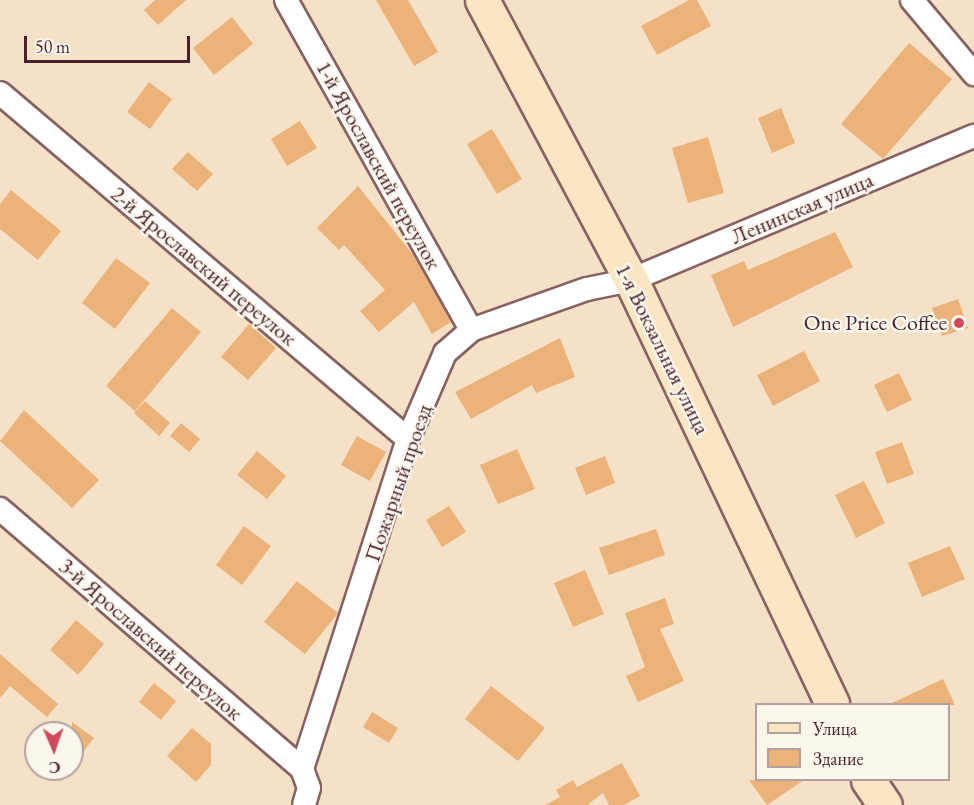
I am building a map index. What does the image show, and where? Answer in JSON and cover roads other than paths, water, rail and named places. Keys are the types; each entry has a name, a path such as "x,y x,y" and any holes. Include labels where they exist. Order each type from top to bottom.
{"street":[{"name":"1-й Ярославский переулок","path":"286,0 471,330"},
{"name":"1-я Вокзальная улица","path":"482,0 631,280 831,703"},
{"path":"912,0 974,74"},
{"name":"2-й Ярославский переулок","path":"0,93 408,439"},
{"name":"Ленинская улица","path":"631,280 974,136"},
{"name":"Пожарный проезд","path":"304,805 309,788 302,770 408,439 445,353 471,330 586,289 631,280"},
{"name":"3-й Ярославский переулок","path":"0,509 302,770"},
{"path":"869,781 885,805"}],"place":[{"name":"One Price Coffee","path":"959,323"}]}
